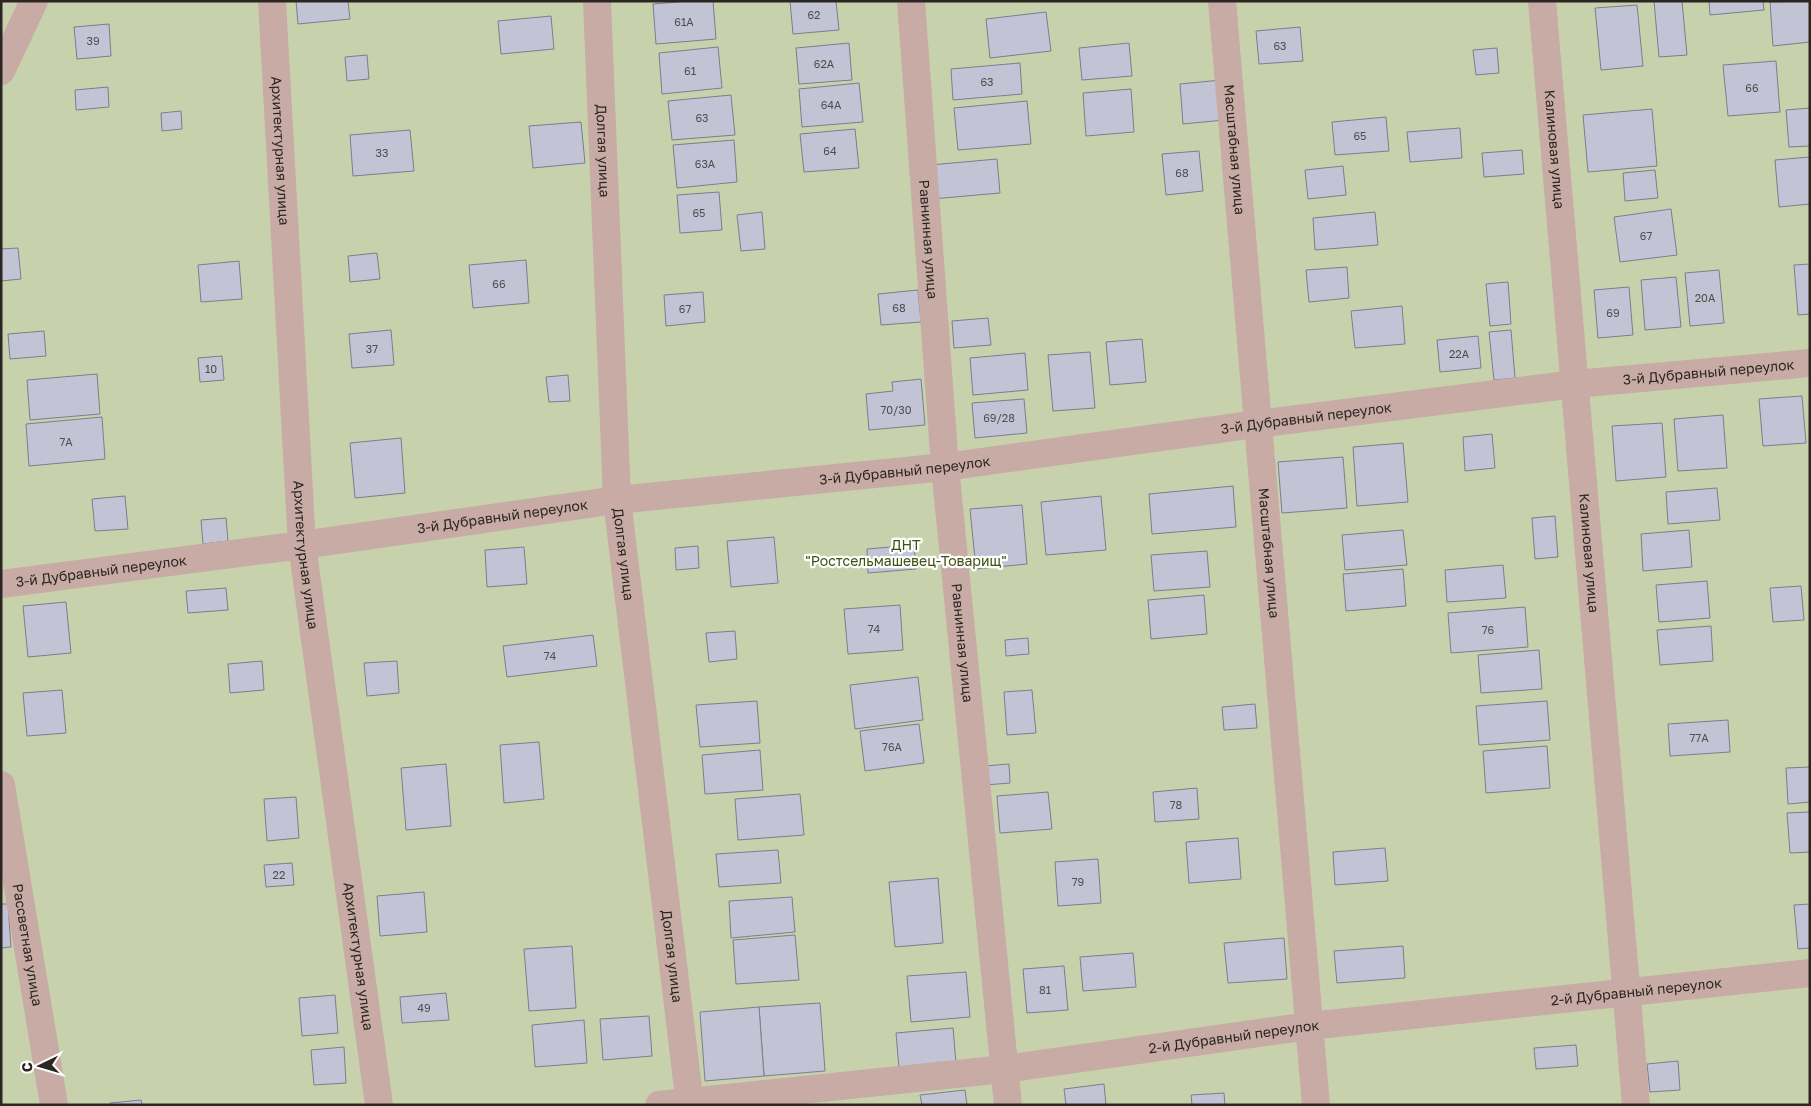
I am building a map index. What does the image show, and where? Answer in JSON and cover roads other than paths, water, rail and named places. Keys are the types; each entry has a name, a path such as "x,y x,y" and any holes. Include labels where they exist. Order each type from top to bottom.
{"lane":[{"path":"1,71 34,1"},
{"name":"Архитектурная улица","path":"272,1 302,545 379,1105"},
{"name":"Долгая улица","path":"597,1 616,500 690,1103"},
{"name":"Равнинная улица","path":"911,1 945,467 1008,1105"},
{"name":"Масштабная улица","path":"1222,1 1316,1105"},
{"name":"Калиновая улица","path":"1542,1 1636,1105"},
{"name":"3-й Дубравный переулок","path":"1,584 302,545 616,500 945,467 1257,424 1575,384 1810,363"},
{"name":"Рассветная улица","path":"1,785 54,1105"},
{"name":"2-й Дубравный переулок","path":"659,1105 1004,1069 1309,1026 1810,973"}],"park label":[{"name":"ДНТ \"Ростсельмашевец-Товарищ\"","path":"906,554"}]}
